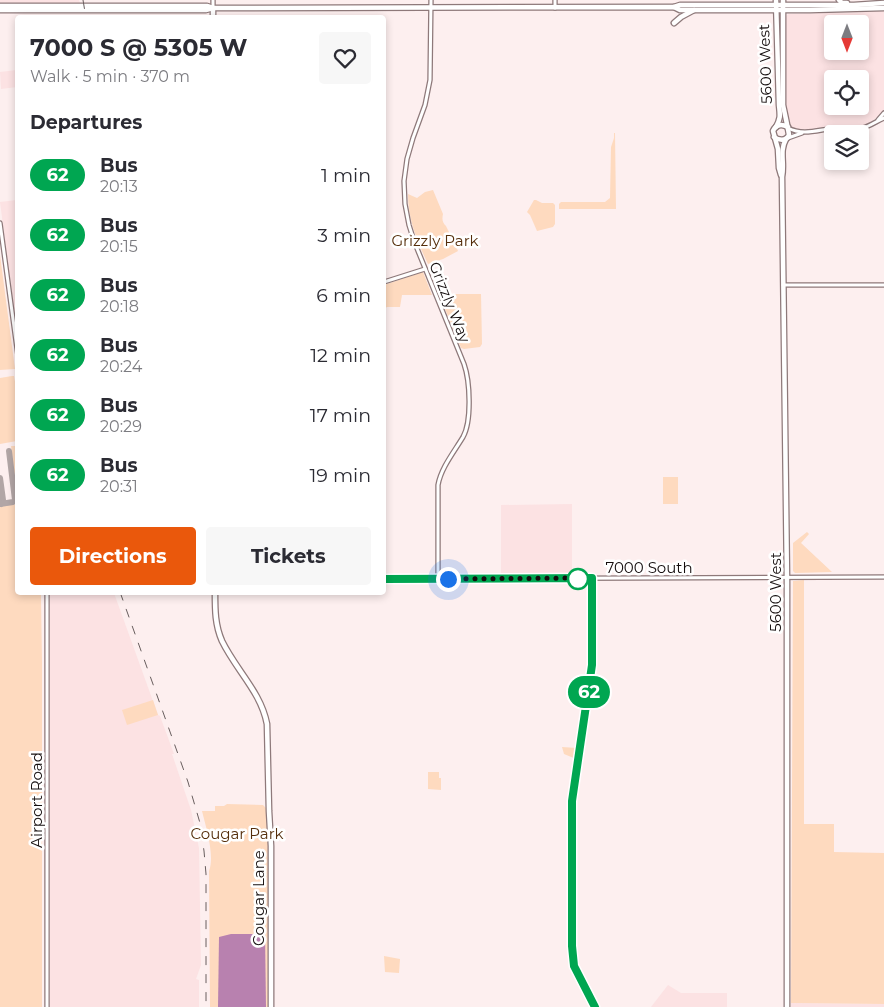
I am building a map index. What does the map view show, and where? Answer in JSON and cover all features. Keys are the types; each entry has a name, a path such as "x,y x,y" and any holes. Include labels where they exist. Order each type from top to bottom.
{"main road":[{"path":"783,5 819,10 842,3 867,3 870,5"},
{"path":"674,8 680,5 720,7 739,5 870,5 884,3"},
{"path":"838,4 884,8"},
{"path":"0,10 206,10 213,8 674,8 680,10 704,10 717,7 776,5"},
{"name":"5600 West","path":"776,5 777,44 780,48 783,75 783,105 788,128"},
{"name":"5600 West","path":"776,127 780,117 778,96 783,5"},
{"path":"0,6 207,6 213,8"},
{"path":"213,8 213,15"},
{"path":"674,23 681,16 694,10"},
{"path":"781,125 788,128 789,133 786,138 780,140 774,137 773,131 776,127 781,125"},
{"name":"5600 West","path":"774,137 778,149 779,168 782,177"},
{"name":"5600 West","path":"786,138 782,148 784,165 782,177 787,577 787,1007"},
{"name":"Cougar Lane","path":"214,595 216,619 222,641 258,696 268,724 271,846 271,1007"}],"street":[{"path":"213,0 213,8"},
{"name":"Grizzly Way","path":"431,0 429,89 408,153 404,181 405,204 409,225 464,364 468,385 467,426 464,436 443,470 438,485 438,579"},
{"path":"555,0 555,8"},
{"path":"878,120 884,113"},
{"path":"786,138 802,133 835,128 861,128 884,118"},
{"path":"788,128 802,133"},
{"path":"0,223 15,334"},
{"path":"386,281 425,269"},
{"path":"783,286 884,285"},
{"name":"7000 South","path":"386,579 884,577"},
{"name":"Airport Road","path":"47,595 48,1007"}],"shaded area":[{"path":"0,0 79,0 80,3 0,3"},
{"path":"884,10 884,111 870,123 864,125 824,125 824,128 813,130 797,131 791,128 785,109 784,54 786,17 789,14"},
{"path":"15,70 15,87 1,89 0,72"},
{"path":"15,200 15,318 0,202"},
{"path":"572,504 572,576 501,576 501,505"},
{"path":"50,595 115,595 174,754 172,754 191,810 199,848 201,965 196,979 199,980 199,1007 50,1007"},
{"path":"231,934 265,934 266,1007 218,1007 219,937"},
{"path":"668,985 681,993 727,993 727,1007 651,1007"},
{"path":"791,1003 884,1004 884,1007 791,1007"}],"green space":[{"path":"614,133 616,209 559,209 561,202 605,202 610,198 611,147"},
{"name":"Grizzly Park","path":"433,190 443,214 443,222 458,251 428,264 414,230 408,204 408,194 417,198 425,192"},
{"path":"534,200 555,205 555,224 553,227 537,231 527,212"},
{"path":"0,255 15,369 0,370"},
{"path":"423,272 432,295 402,295 400,307 386,308 386,284"},
{"path":"439,294 481,294 482,344 480,347 461,348"},
{"path":"14,376 15,441 0,444 0,378"},
{"path":"11,446 15,446 15,479"},
{"path":"663,477 678,477 678,504 663,504"},
{"path":"15,504 15,595 41,595 42,1007 0,1007 0,506"},
{"path":"807,532 809,534 801,543 832,572 795,573 793,571 793,543"},
{"path":"804,580 804,824 834,824 834,852 884,853 884,1004 791,1003 793,581"},
{"path":"153,700 158,715 127,725 122,710"},
{"path":"562,747 577,748 576,759 564,754"},
{"path":"428,772 439,772 441,790 428,789"},
{"name":"Cougar Park","path":"227,804 263,805 266,808 268,840 268,1007 210,1007 209,871 211,858 202,811 215,811 215,806"},
{"path":"384,956 400,959 399,973 385,972"}],"taxiway":[{"path":"0,504 15,500 9,451"},
{"path":"0,478 3,500 1,504"}],"railway":[{"path":"83,0 86,15"},
{"path":"121,595 188,782 200,823 206,874 206,1007"}],"bus line":[{"name":"62","path":"386,579 592,578 593,654 572,801 572,946 574,966 595,1007"}],"route":[{"path":"448,579 578,579"}]}
